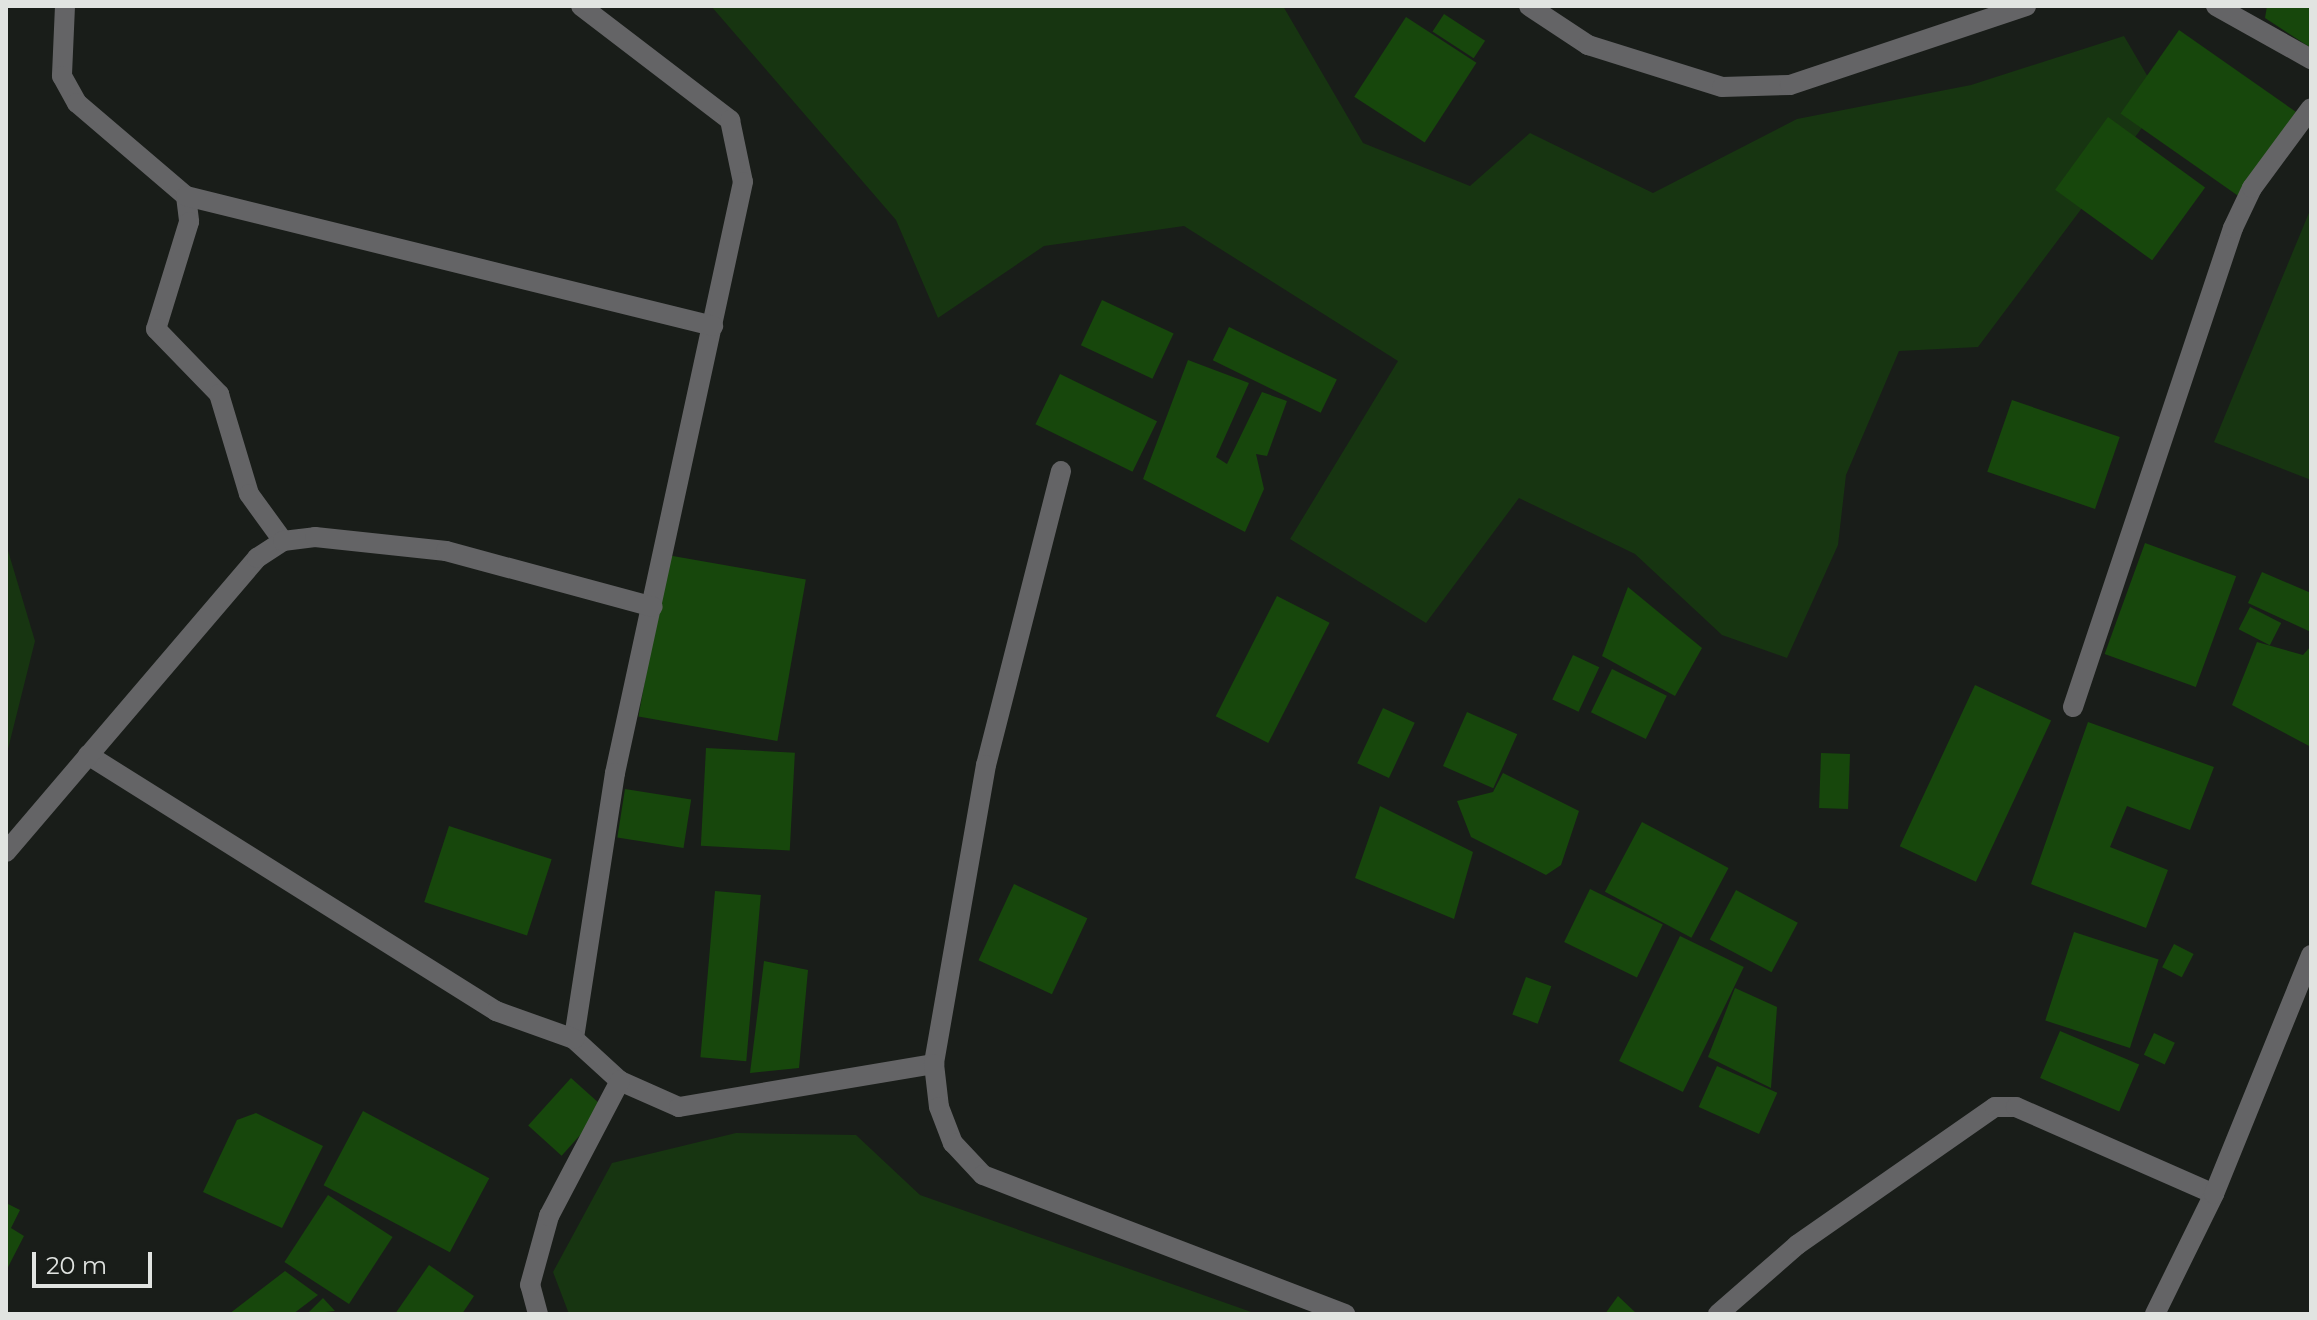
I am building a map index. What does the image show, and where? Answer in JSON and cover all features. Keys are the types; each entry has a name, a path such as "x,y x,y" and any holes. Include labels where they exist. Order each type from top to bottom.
{"street":[{"path":"65,6 62,76 77,103 186,196 713,326"},
{"path":"574,1039 615,773 743,182 730,120 581,6"},
{"path":"1529,6 1588,45 1722,87 1790,85 2026,6"},
{"path":"2216,6 2311,59"},
{"path":"2073,707 2233,228 2252,188 2311,108"},
{"path":"186,196 189,222 156,329 219,394 249,494 283,541"},
{"path":"1061,471 986,765 934,1064 953,1143 983,1175 1345,1314"},
{"path":"6,852 257,558 283,541 315,537 446,551 653,607"},
{"path":"88,755 496,1011 574,1039 620,1081 679,1107 934,1064"},
{"path":"2155,1314 2214,1194 2311,955"},
{"path":"538,1314 530,1285 549,1216 620,1081"},
{"path":"1718,1314 1797,1245 1995,1107 2016,1107 2214,1194"}],"green space":[{"path":"711,6 1283,6 1363,143 1470,186 1530,133 1653,193 1797,119 1971,85 2124,36 2162,101 1978,347 1899,351 1846,475 1838,545 1787,658 1722,635 1635,554 1519,498 1426,623 1290,539 1398,361 1184,226 1044,246 938,318 896,220"},
{"path":"2311,208 2311,480 2214,442"},
{"path":"6,544 35,641 6,757"},
{"path":"736,1133 856,1135 920,1195 1257,1314 569,1314 553,1272 612,1163"}],"building":[{"path":"2267,6 2311,6 2311,48 2265,18"},
{"path":"1444,14 1485,41 1474,58 1433,32"},
{"path":"1406,17 1476,63 1425,142 1354,97"},
{"path":"2179,30 2296,112 2238,196 2120,114"},
{"path":"2108,117 2205,188 2152,260 2055,190"},
{"path":"1102,300 1174,333 1152,379 1081,345"},
{"path":"1229,327 1337,380 1321,413 1213,360"},
{"path":"1188,360 1249,383 1216,457 1227,464 1262,392 1287,401 1267,456 1256,454 1264,489 1245,532 1143,479"},
{"path":"1060,374 1157,421 1133,472 1035,424"},
{"path":"2012,400 2120,437 2095,509 1987,472"},
{"path":"2145,543 2236,576 2196,687 2105,654"},
{"path":"667,555 806,579 777,741 639,717"},
{"path":"2262,572 2311,593 2311,632 2248,603"},
{"path":"1628,587 1702,648 1675,696 1602,656"},
{"path":"1277,596 1330,623 1268,743 1216,716"},
{"path":"2250,607 2281,623 2270,645 2239,629"},
{"path":"2257,642 2303,655 2311,646 2311,747 2232,705"},
{"path":"1573,655 1599,667 1579,712 1552,699"},
{"path":"1612,669 1667,696 1646,739 1591,712"},
{"path":"1975,685 2051,720 1976,882 1900,846"},
{"path":"1383,708 1415,723 1389,778 1357,763"},
{"path":"1467,712 1517,734 1493,788 1443,766"},
{"path":"2088,722 2214,767 2190,830 2127,806 2110,847 2168,870 2146,928 2031,884"},
{"path":"706,748 795,753 790,851 701,846"},
{"path":"1821,753 1850,754 1848,809 1819,808"},
{"path":"1503,773 1579,811 1561,865 1546,875 1471,837 1457,801 1493,792"},
{"path":"625,789 691,799 684,848 617,837"},
{"path":"1380,806 1473,852 1454,919 1355,878"},
{"path":"1642,822 1729,868 1691,938 1605,892"},
{"path":"449,826 552,859 527,935 424,902"},
{"path":"1014,884 1087,918 1052,994 979,960"},
{"path":"1590,889 1663,925 1637,978 1564,942"},
{"path":"1736,890 1798,923 1772,972 1710,939"},
{"path":"715,891 761,895 746,1061 700,1057"},
{"path":"2074,932 2159,960 2130,1048 2045,1020"},
{"path":"1680,936 1744,967 1683,1092 1619,1061"},
{"path":"2174,944 2194,954 2182,977 2162,967"},
{"path":"764,961 808,970 799,1068 750,1073"},
{"path":"1526,977 1551,986 1538,1024 1512,1015"},
{"path":"1735,988 1777,1007 1771,1088 1708,1057"},
{"path":"2060,1031 2139,1065 2119,1112 2040,1078"},
{"path":"2154,1033 2175,1043 2165,1064 2144,1055"},
{"path":"1717,1066 1777,1093 1759,1134 1699,1107"},
{"path":"571,1078 604,1108 562,1156 528,1126"},
{"path":"363,1111 489,1178 450,1252 324,1185"},
{"path":"256,1113 323,1146 282,1228 203,1192 237,1120"},
{"path":"328,1195 393,1237 349,1304 284,1262"},
{"path":"6,1203 20,1210 11,1228 24,1236 6,1271"},
{"path":"429,1265 474,1296 462,1314 395,1314"},
{"path":"285,1271 318,1295 293,1314 229,1314"},
{"path":"1618,1296 1637,1314 1605,1314"},
{"path":"323,1298 335,1311 307,1314"}]}
